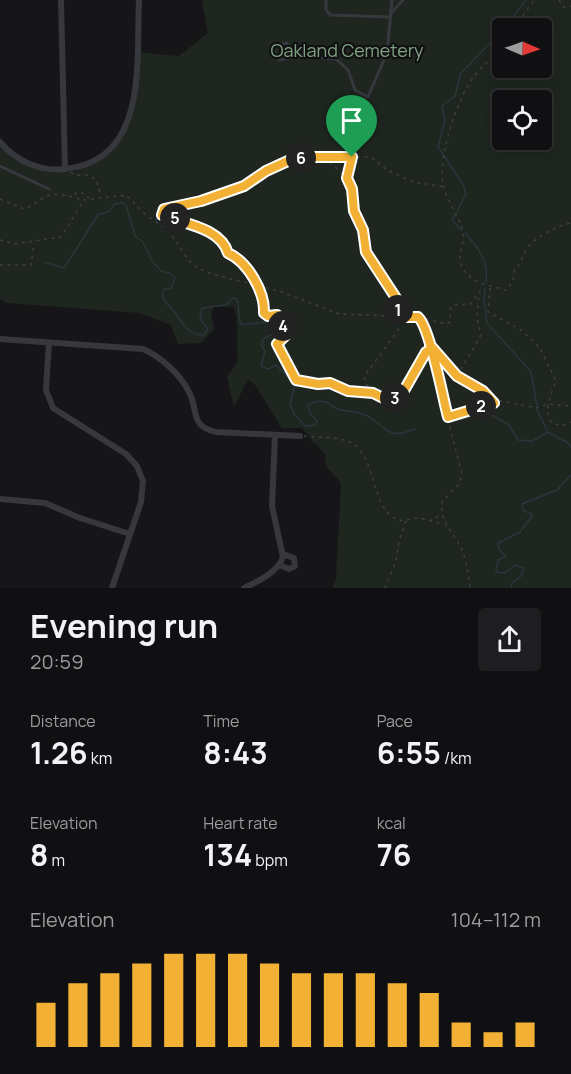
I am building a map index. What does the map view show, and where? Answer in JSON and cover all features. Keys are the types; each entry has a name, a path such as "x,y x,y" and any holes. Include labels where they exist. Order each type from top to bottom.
{"street":[{"path":"61,0 67,169"},
{"path":"0,142 27,163 47,169 67,169 85,165 103,155 118,141 128,123 134,103 139,0"},
{"path":"0,339 143,349 163,360 187,389 195,416 207,429 216,432 300,436"},
{"path":"49,343 46,390 53,408 126,454 140,473 143,495 112,588"},
{"path":"244,588 279,565 283,554 272,506 275,436"},
{"path":"0,499 45,503 80,518 130,534"},
{"path":"279,565 289,569 295,566 294,558 283,554"}],"lane":[{"path":"326,0 326,9 330,15 391,15 404,0"},
{"path":"293,57 287,43 275,45 273,50 279,60 293,57 336,59 348,70 355,90 368,96 387,53 392,0"},
{"path":"0,166 50,191"}],"path":[{"path":"521,18 534,0"},
{"path":"559,0 563,7 571,6"},
{"path":"492,60 469,84 456,109 444,160 444,188 463,230 464,239 460,259 463,268 482,285 506,291 525,251 534,241 571,223"},
{"path":"347,178 368,96"},
{"path":"156,220 162,215 164,209 201,201 244,186 266,171 290,160 324,157 371,158 387,170 413,182 444,188"},
{"path":"324,157 347,178 352,189 354,211 363,230 366,252 398,301 398,330 364,377 370,393"},
{"path":"67,169 74,175 87,175 96,179 101,197"},
{"path":"50,191 84,200 126,195 145,214 169,231 189,261 199,269 257,287 279,291 339,314 433,319 446,324 450,322 450,309 453,305 470,304 479,293"},
{"path":"0,199 24,209 35,205 50,191 55,191"},
{"path":"74,194 81,192 90,198"},
{"path":"0,240 14,244 61,237 84,200"},
{"path":"162,215 211,234 226,246 228,253 236,256 254,279 265,301 264,313 268,316 277,315 283,325 286,335 277,344 296,380 318,384 330,383 348,391 370,393 389,401 402,394 426,352 431,350"},
{"path":"0,265 31,265 34,242"},
{"path":"457,376 481,335 477,318 482,285"},
{"path":"490,287 488,312 521,330 540,348 546,358 556,381 548,404 550,420 553,424 564,425 571,422"},
{"path":"421,318 430,345 462,474 459,484 442,502 442,515 445,524 462,550 470,588"},
{"path":"430,345 457,376 483,391 494,403"},
{"path":"448,417 494,403 514,402 537,408 548,404 571,406"},
{"path":"300,436 355,445 363,457 389,514 400,521 419,518 445,524"},
{"path":"429,521 442,515"},
{"path":"385,588 396,561 399,541 406,520"}],"green space":[{"name":"Oakland Cemetery","path":"202,0 571,0 571,588 332,588 336,578 341,483 325,465 326,456 316,444 309,441 313,441 302,428 282,428 255,385 248,379 234,407 227,377 238,361 234,307 215,306 211,313 214,329 201,343 178,344 171,325 139,313 7,303 0,299 0,140 27,163 46,172 77,171 118,141 133,103 136,52 179,56 208,33"}],"waterway":[{"path":"512,18 526,0"},
{"path":"457,211 466,194 463,184 438,147 445,120 442,106 455,96 461,73 492,41"},
{"path":"44,262 64,268 98,215 110,211 114,204 123,203 126,205 135,236 143,242 152,261 161,271 175,278 171,288 164,289 163,298 188,329 203,336 208,329 200,319 202,308 226,305 233,298 237,299 241,324 278,321 282,328 281,334 274,333 263,339 262,346 265,351 261,366 268,369 276,365 295,384 290,404 294,414 305,426 316,425 317,421 310,413 308,405 317,401 327,402 340,410 365,415 393,433 416,429"},
{"path":"455,215 452,220 461,230"},
{"path":"465,233 482,256 486,268 486,283"},
{"path":"485,288 487,323 531,372 537,406"},
{"path":"537,410 547,430"},
{"path":"482,415 488,413 508,424 518,440 532,441 548,432 571,447"},
{"path":"511,588 512,583 521,576 524,568 515,565 505,573 496,572 498,560 506,556 499,549 498,543 520,532 533,515 523,510 522,504 557,490 571,475"}],"route":[{"path":"352,157 310,157 290,160 266,171 244,186 201,201 171,206 164,209 162,215 204,229 226,246 228,253 236,256 254,279 265,301 264,313 268,316 277,315 283,325 286,335 277,344 296,380 318,384 330,383 348,391 373,393 389,401 402,394 426,352 431,350 430,345 457,376 483,391 494,403 448,417 430,345 421,318 399,317 398,301 387,288 366,252 363,230 354,211 351,200 352,189 347,178 352,157"}]}
